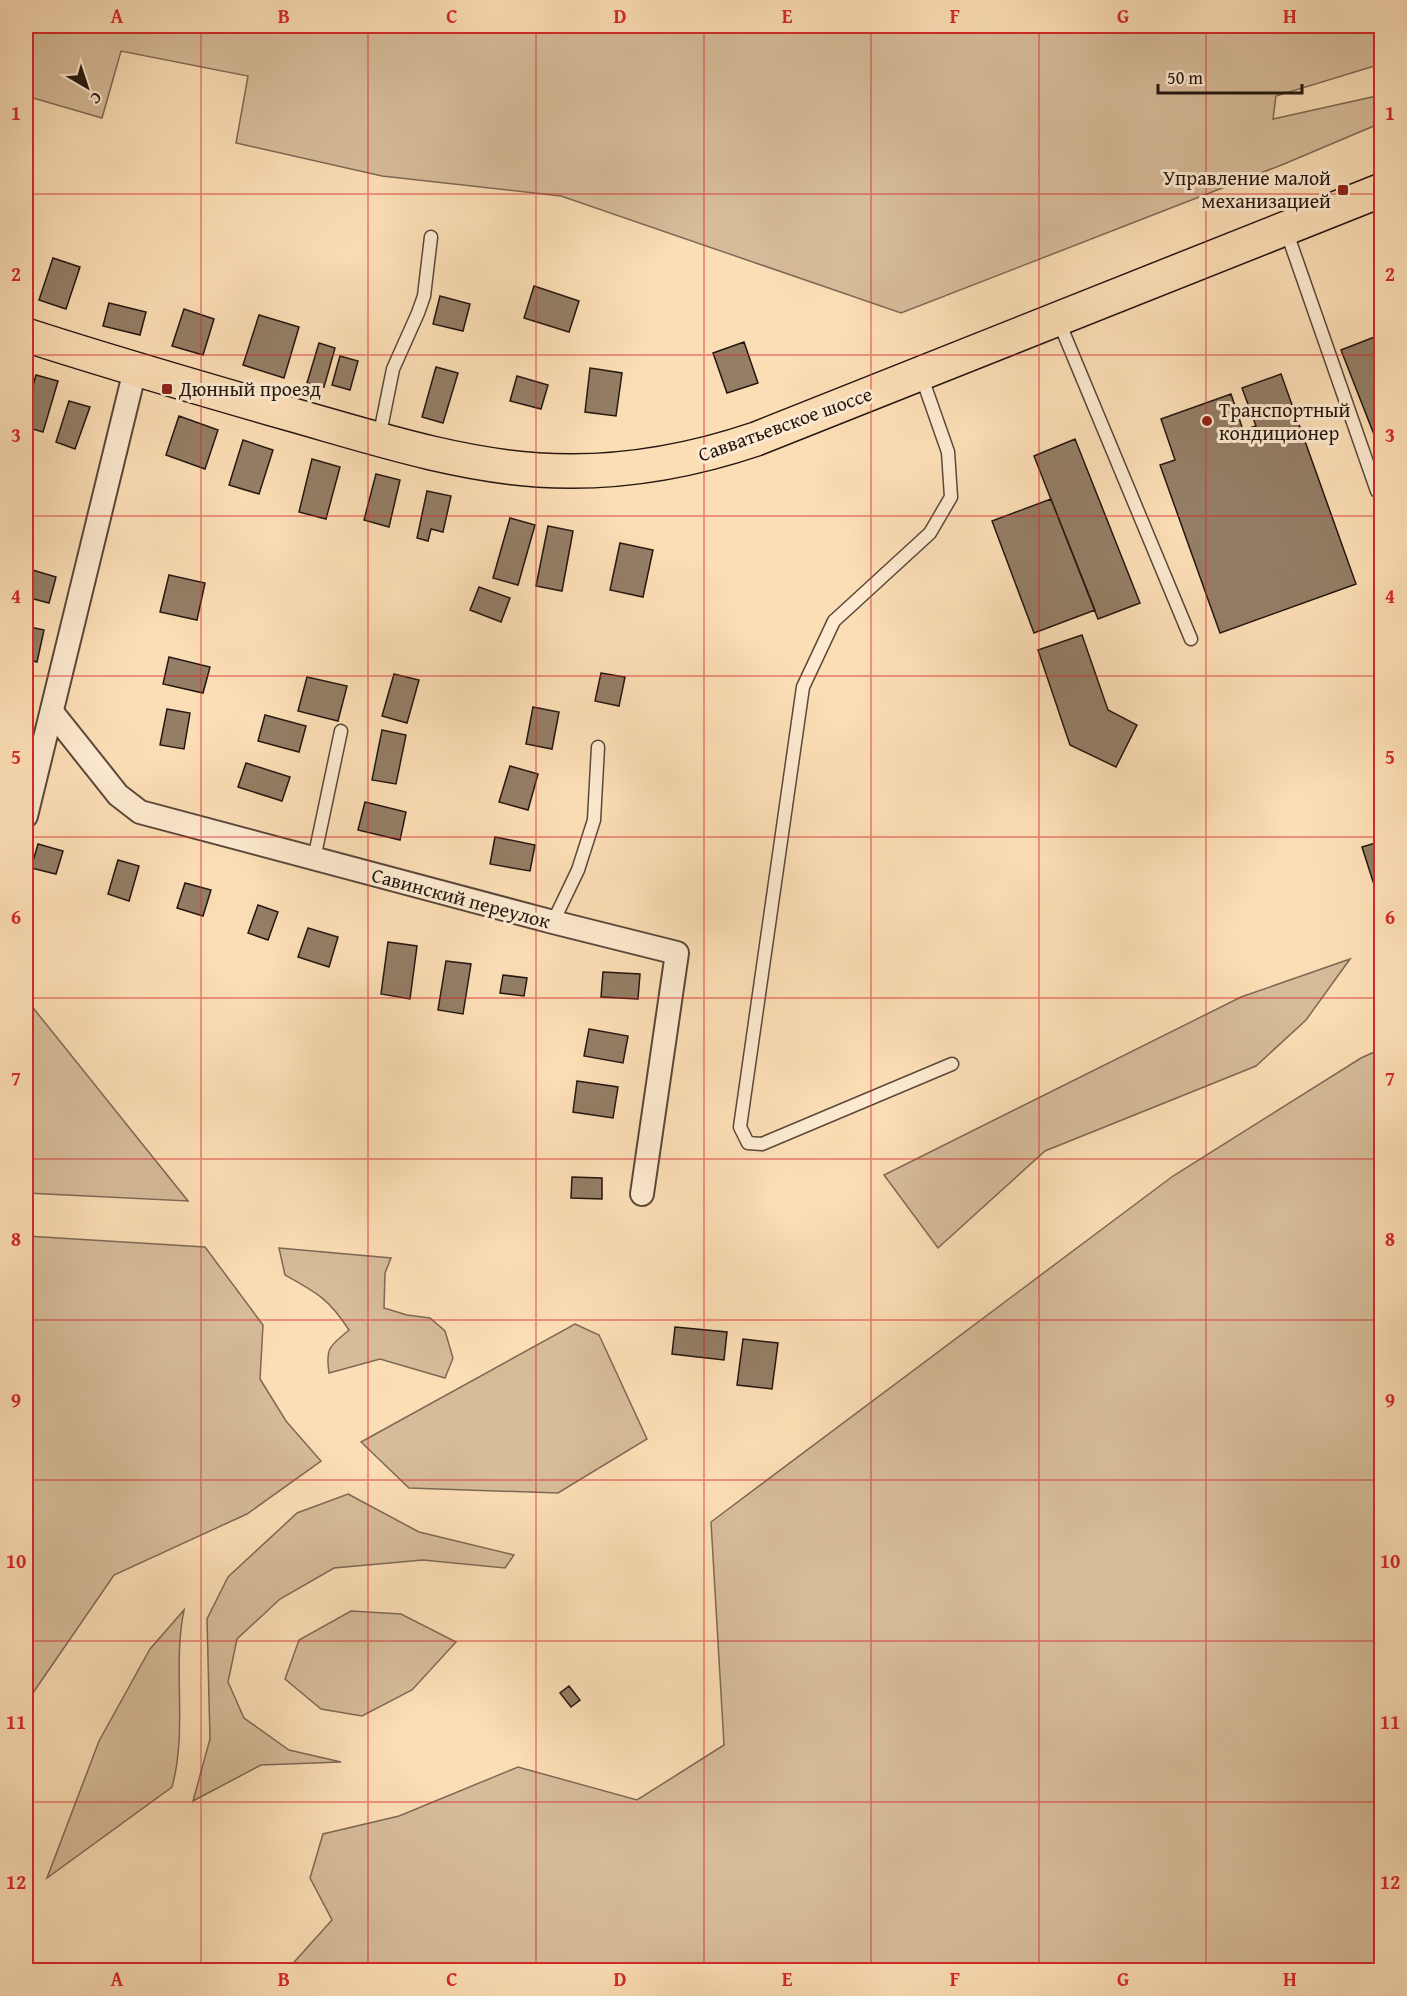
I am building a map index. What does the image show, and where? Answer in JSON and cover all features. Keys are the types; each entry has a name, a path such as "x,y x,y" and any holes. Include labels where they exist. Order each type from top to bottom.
{"main road":[{"name":"Савватьевское шоссе","path":"26,335 135,370 379,439 470,460 559,471 626,468 692,458 735,446 1382,190"}],"street":[{"path":"26,816 135,370"},
{"name":"Савинский переулок","path":"52,712 118,795 140,813 677,953 642,1194"}],"lane":[{"path":"1285,229 1377,491"},
{"path":"379,439 393,369 418,314 423,296 431,237"},
{"path":"1057,319 1191,639"},
{"path":"920,374 948,452 951,497 930,533 834,621 802,687 740,1127 748,1143 762,1144 952,1064"},
{"path":"314,859 341,731"},
{"path":"553,922 579,870 594,820 598,747"}],"shaded area":[{"path":"26,26 1381,26 1381,64 1276,96 1273,119 1381,95 1381,123 1284,164 901,313 561,196 382,176 236,143 248,76 121,51 102,118 26,96"},
{"path":"1350,959 1306,1020 1256,1066 1045,1151 938,1248 884,1175 1241,997"},
{"path":"26,999 188,1201 26,1193"},
{"path":"1381,1049 1381,1970 287,1970 332,1920 310,1878 323,1834 399,1816 518,1767 637,1800 724,1745 711,1522 1173,1176 1361,1058"},
{"path":"26,1236 205,1247 263,1325 260,1379 286,1421 321,1461 247,1514 114,1575 26,1703"},
{"path":"279,1248 391,1258 385,1273 384,1308 407,1315 430,1318 445,1331 453,1358 445,1378 380,1359 329,1373 328,1357 331,1347 349,1330 328,1303 285,1275"},
{"path":"575,1324 599,1335 647,1439 558,1493 409,1488 361,1442"},
{"path":"348,1494 419,1532 514,1555 505,1568 423,1560 334,1568 280,1599 237,1639 228,1682 244,1718 289,1750 341,1762 261,1765 193,1801 210,1739 207,1619 228,1577 297,1513"},
{"path":"184,1610 179,1654 179,1743 172,1787 47,1878 99,1741 150,1649"},
{"path":"351,1611 401,1614 456,1642 412,1690 362,1716 321,1709 285,1679 299,1640"}],"building":[{"path":"53,258 80,267 66,309 39,300"},
{"path":"534,286 579,301 569,332 524,318"},
{"path":"440,296 470,304 463,331 433,324"},
{"path":"109,303 146,312 140,335 103,326"},
{"path":"184,309 214,319 203,355 172,346"},
{"path":"259,315 299,327 284,378 243,365"},
{"path":"1382,334 1382,455 1341,350"},
{"path":"744,342 758,383 727,393 713,353"},
{"path":"319,343 335,348 324,387 307,383"},
{"path":"340,356 358,361 350,390 332,385"},
{"path":"436,367 458,373 443,423 422,417"},
{"path":"590,368 622,373 616,416 585,412"},
{"path":"1281,374 1356,584 1220,633 1160,465 1175,460 1161,419 1231,394 1243,430 1256,426 1242,388"},
{"path":"36,375 58,381 43,432 26,427 26,411"},
{"path":"517,376 548,385 541,409 510,401"},
{"path":"69,401 90,407 75,449 56,442"},
{"path":"179,416 218,430 205,469 166,455"},
{"path":"1075,439 1140,603 1098,619 1034,456"},
{"path":"243,440 273,450 259,494 229,485"},
{"path":"312,459 340,467 326,519 299,512"},
{"path":"376,474 400,480 389,527 364,520"},
{"path":"427,491 451,496 443,532 431,529 428,541 417,538"},
{"path":"1051,499 1095,610 1034,633 992,521"},
{"path":"510,518 535,525 518,585 493,578"},
{"path":"548,526 573,531 562,591 536,586"},
{"path":"620,543 653,550 643,597 610,590"},
{"path":"26,568 56,577 49,603 26,597"},
{"path":"169,575 205,583 197,620 160,612"},
{"path":"479,587 510,598 501,622 470,610"},
{"path":"26,626 44,630 37,662 26,659"},
{"path":"1082,635 1108,710 1137,725 1116,767 1070,745 1038,650"},
{"path":"169,657 210,667 203,693 163,684"},
{"path":"601,673 625,677 619,706 595,701"},
{"path":"394,674 419,680 407,723 382,716"},
{"path":"307,677 347,686 338,721 298,711"},
{"path":"533,707 559,712 552,749 526,744"},
{"path":"167,709 190,713 184,749 160,745"},
{"path":"265,715 306,726 299,752 258,741"},
{"path":"382,730 406,735 396,784 372,780"},
{"path":"246,763 290,777 282,801 238,787"},
{"path":"510,766 538,774 528,810 499,802"},
{"path":"365,802 406,812 400,840 358,830"},
{"path":"495,837 535,845 530,871 490,864"},
{"path":"1382,841 1382,892 1377,894 1362,847"},
{"path":"38,844 63,851 56,874 31,868"},
{"path":"118,860 139,866 129,901 108,894"},
{"path":"185,883 211,890 203,916 177,908"},
{"path":"258,905 278,912 268,940 248,933"},
{"path":"308,928 338,937 329,967 298,957"},
{"path":"388,942 417,946 410,999 381,994"},
{"path":"446,961 471,964 463,1014 438,1010"},
{"path":"603,972 640,974 638,999 601,997"},
{"path":"503,975 527,978 524,996 500,993"},
{"path":"589,1029 628,1036 623,1063 584,1056"},
{"path":"577,1081 618,1087 613,1118 573,1112"},
{"path":"572,1177 602,1178 602,1199 571,1198"},
{"path":"675,1327 727,1332 724,1360 672,1354"},
{"path":"743,1339 778,1343 772,1389 737,1385"},
{"path":"569,1686 580,1700 571,1707 560,1693"}],"place":[{"name":"Управление малой механизацией","path":"1343,190"},
{"name":"Дюнный проезд","path":"167,389"},
{"name":"Транспортный кондиционер","path":"1207,421"}]}
